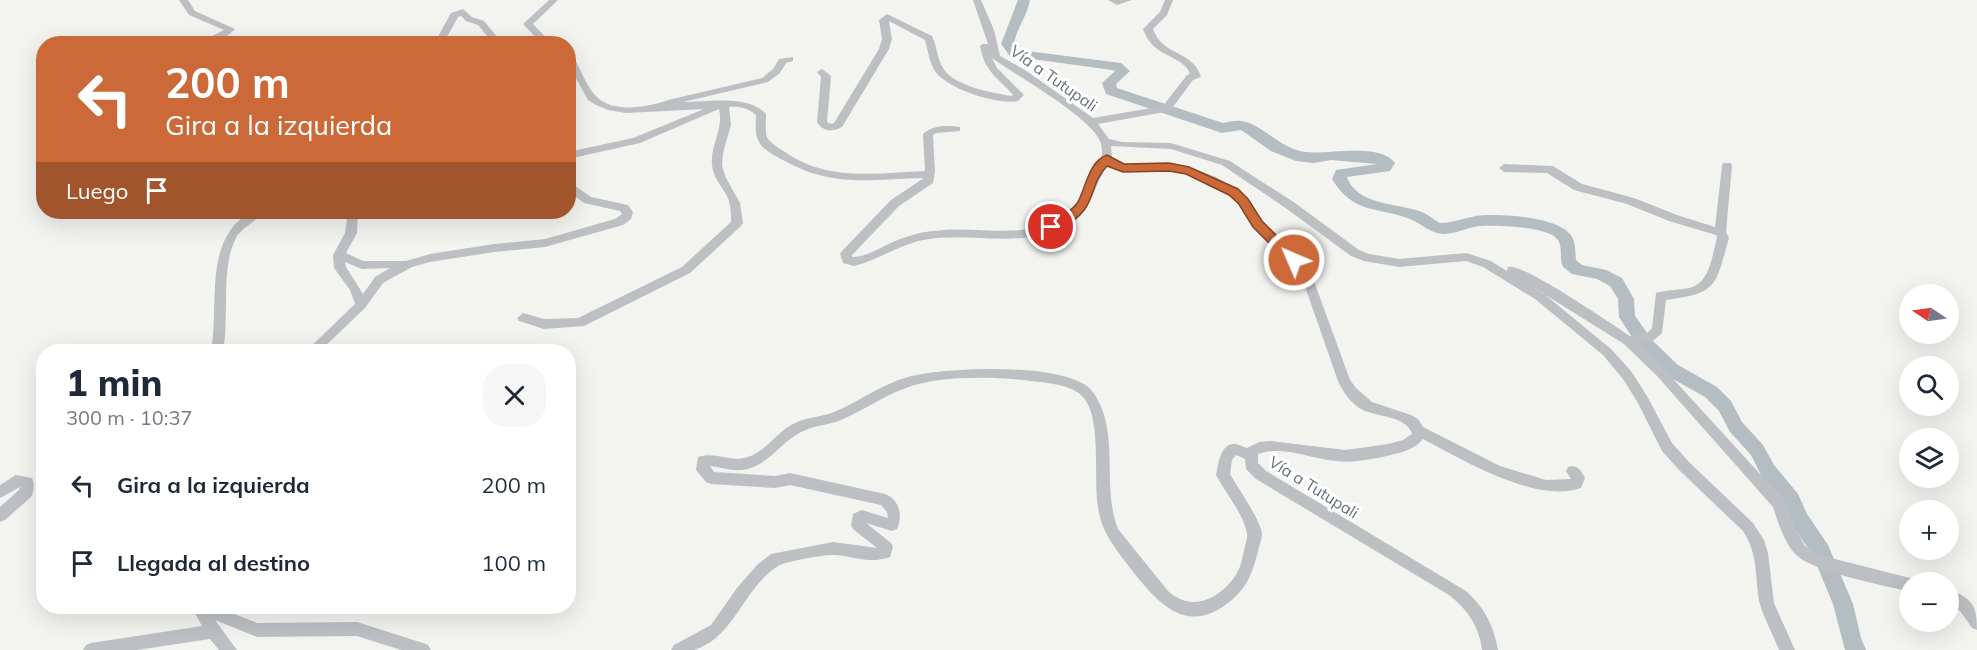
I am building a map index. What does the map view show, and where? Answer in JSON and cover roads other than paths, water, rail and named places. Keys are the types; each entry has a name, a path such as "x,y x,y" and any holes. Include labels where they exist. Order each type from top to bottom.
{"street":[{"path":"183,0 192,13 230,29 221,36"},
{"path":"540,36 528,24 554,0"},
{"name":"Vía a Tutupali","path":"977,0 996,57 1022,72 1091,122 1106,142"},
{"path":"1112,0 1118,2 1128,0"},
{"path":"1091,122 1166,108 1190,77 1196,77 1190,64 1160,49 1150,38 1148,29 1164,13 1169,0"},
{"path":"442,36 454,15 463,12 469,19 481,22 492,36"},
{"path":"822,72 826,76 821,110 822,122 825,126 832,128 838,125 884,49 887,39 884,20 888,17 929,38 940,71 949,79 985,93 1014,99 1019,94 992,71 986,52 985,28 987,25"},
{"path":"664,106 728,87 758,82 774,75 782,61 790,59"},
{"path":"576,69 592,98 605,107 632,109 742,103 756,109 760,114 764,142 819,175 855,179 927,175"},
{"path":"576,154 636,141 723,105"},
{"path":"523,318 544,324 580,323 686,270 737,223 738,208 733,193 717,170 716,152 726,119 723,105"},
{"path":"957,129 934,130 928,134 930,162 927,175 929,180 895,203 846,254 847,260 857,262 922,236 954,233 1023,234 1058,225 1082,206 1098,168 1107,159"},
{"path":"1573,471 1578,478 1576,484 1546,486 1496,470 1420,431 1409,420 1368,406 1352,393 1344,381 1307,276 1257,224 1239,196 1189,171 1156,166 1123,168 1113,165 1107,159 1106,142 1122,145 1178,147 1226,163 1291,206 1355,253 1368,258 1399,263 1466,257 1514,271 1548,289 1631,340 1779,504 1788,529 1801,551 1828,563 1899,582"},
{"path":"1631,340 1650,337 1659,327 1660,296 1693,292 1703,287 1712,276 1723,238 1720,232 1727,166"},
{"path":"1504,168 1549,169 1578,188 1630,201 1673,218 1720,232"},
{"path":"339,255 362,265 408,264 430,258 494,248 544,243 619,222 627,216 626,209 588,200 576,191"},
{"path":"218,344 222,321 221,286 231,237 250,219"},
{"path":"352,219 351,233 339,255 340,268 356,289 361,305"},
{"path":"319,344 361,305 380,280 408,264"},
{"path":"1487,264 1539,296 1607,352 1627,375 1643,400 1667,447 1748,526 1757,540 1761,553 1767,603 1787,650"},
{"path":"679,650 716,630 742,593 762,570 776,559 797,553 833,548 872,555 885,553 886,548 858,525 858,518 862,516 892,525 895,520 894,510 885,500 790,479 775,482 711,478 703,470 703,461 712,459 742,465 759,458 796,428 830,420 904,383 920,378 976,375 1039,377 1076,385 1089,397 1098,414 1104,504 1111,530 1151,583 1174,607 1195,610 1214,606 1242,578 1256,535 1242,505 1223,475 1226,458 1233,449 1250,455"},
{"name":"Vía a Tutupali","path":"1420,431 1413,442 1363,455 1327,456 1268,446 1257,447 1250,455 1251,465 1262,475 1460,594 1484,623 1489,636 1490,650"},
{"path":"0,492 16,481 27,482 26,493 0,516"},
{"path":"1959,602 1965,606 1977,623"},
{"path":"203,614 229,650"},
{"path":"218,614 257,630 357,629 423,650"},
{"path":"92,650 213,631"}],"waterway":[{"path":"1024,0 1021,13 1007,44 1015,53 1116,66 1123,71 1109,83 1111,91 1222,128 1240,125 1246,127 1276,148 1296,156 1372,157 1388,163 1385,168 1341,173 1339,179 1346,190 1363,202 1415,215 1439,228 1474,222 1498,221 1537,225 1558,232 1567,242 1569,263 1578,270 1600,274 1616,282 1626,299 1627,317 1647,346 1672,370 1711,392 1725,406 1736,427 1757,450 1768,471 1791,500 1800,520 1821,551 1843,604 1851,640 1856,650"}]}
